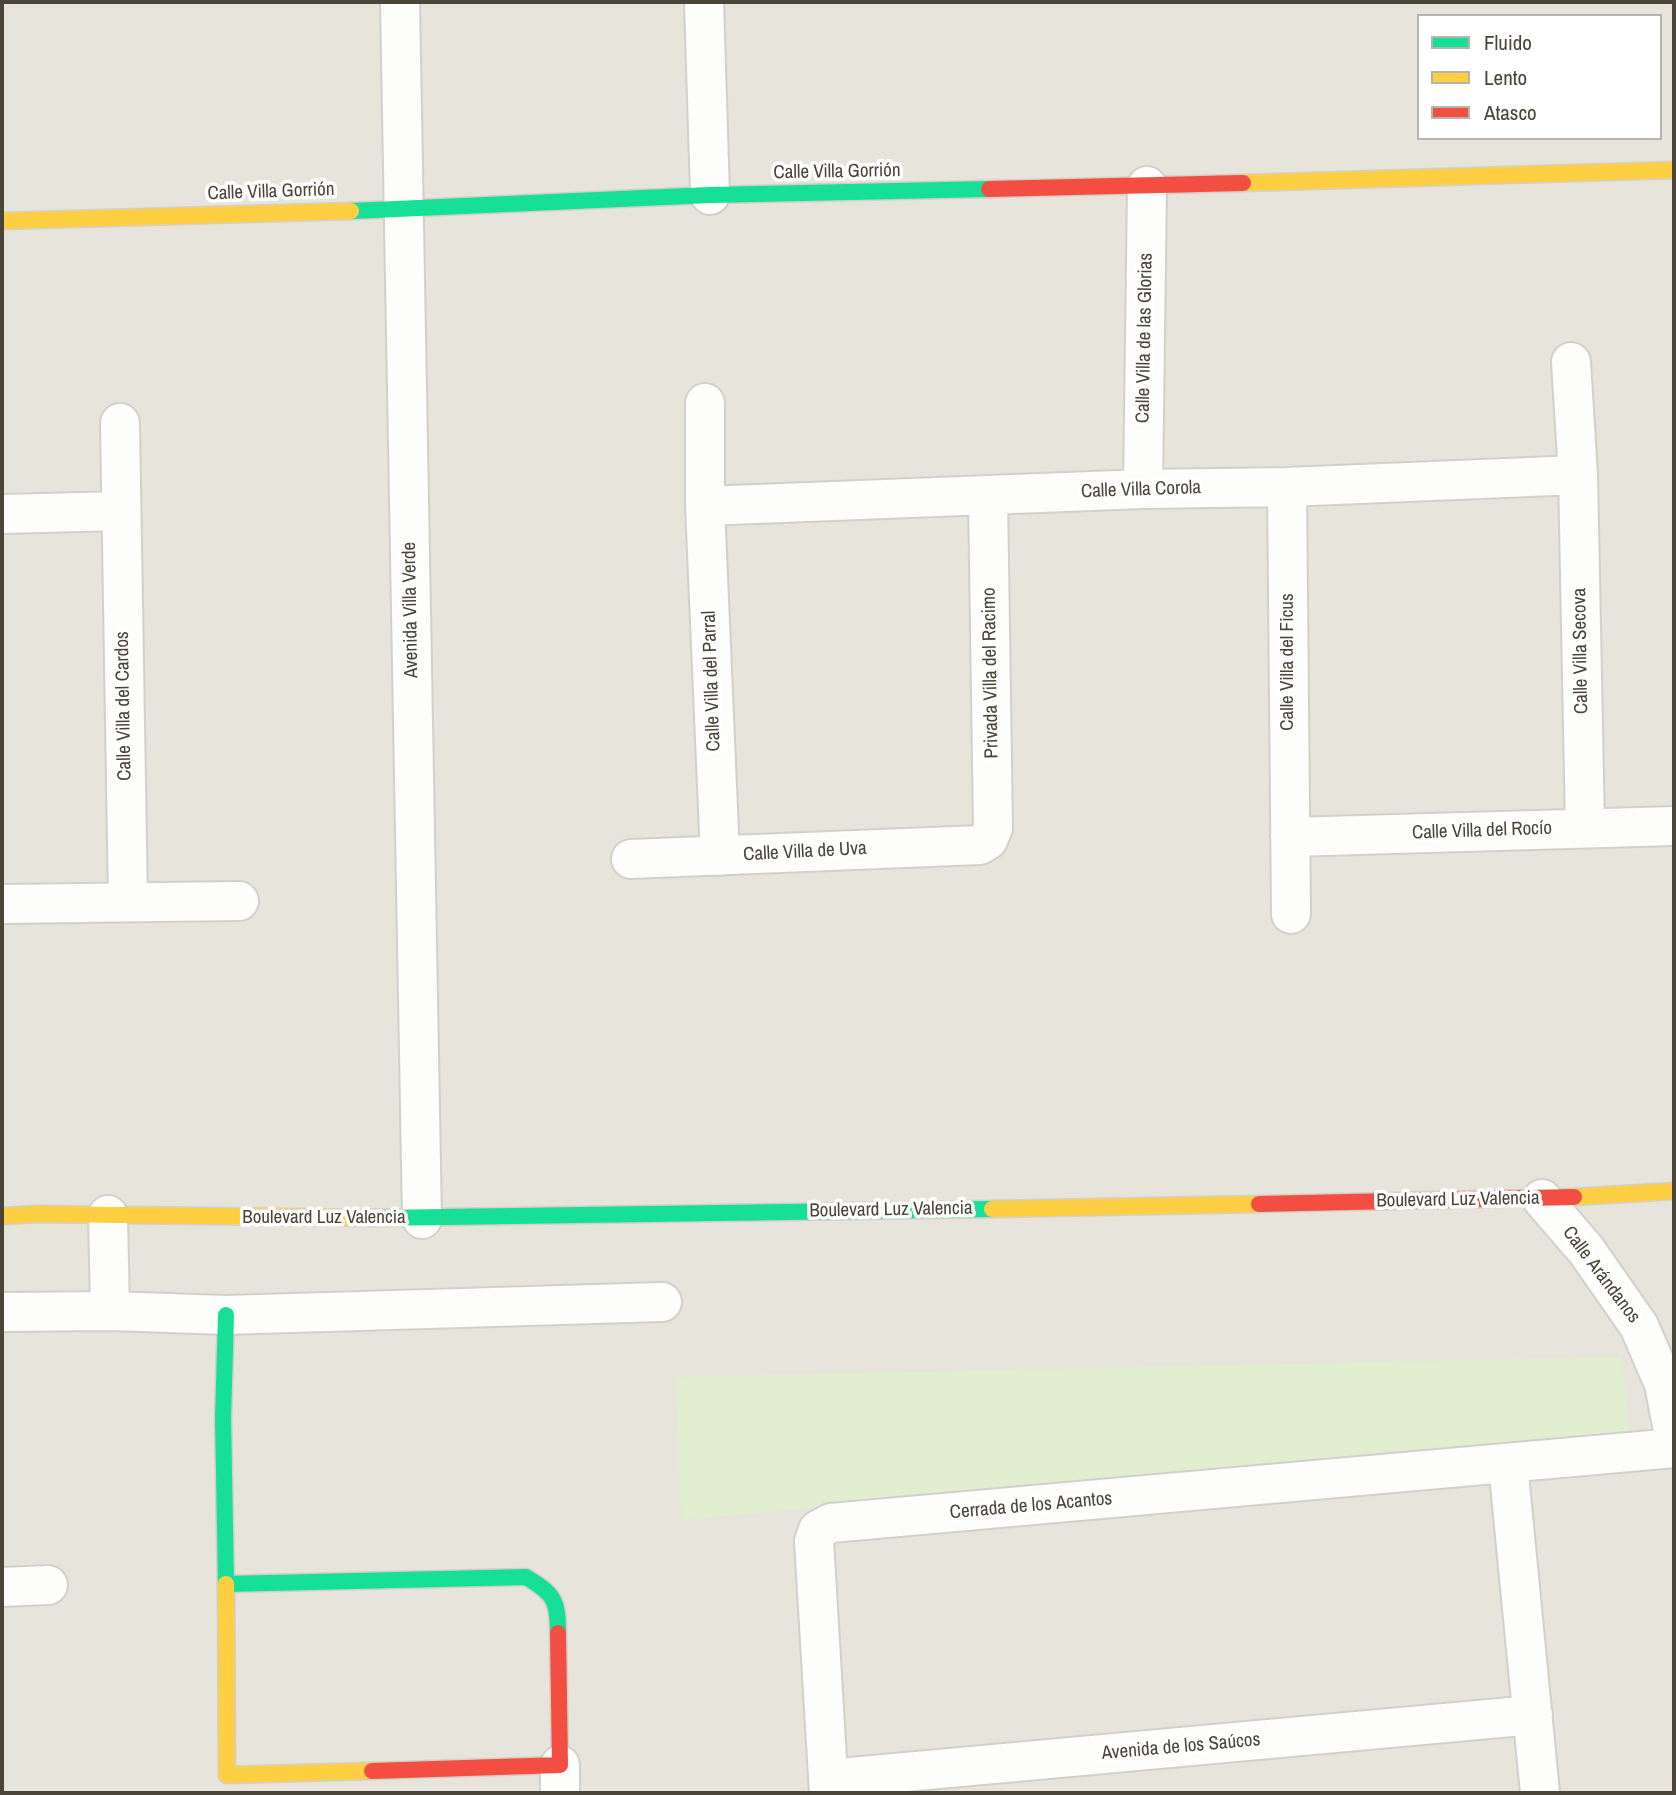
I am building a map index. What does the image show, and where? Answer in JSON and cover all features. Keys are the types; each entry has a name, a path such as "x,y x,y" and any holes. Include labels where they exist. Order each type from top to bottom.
{"street":[{"name":"Avenida Villa Verde","path":"400,2 422,1219"},
{"path":"704,2 710,195"},
{"name":"Calle Villa Gorrión","path":"2,221 403,209 710,195 1147,186 1674,170"},
{"name":"Calle Villa de las Glorias","path":"1143,489 1147,186"},
{"name":"Calle Villa Secova","path":"1571,362 1578,475 1585,827"},
{"name":"Calle Villa del Parral","path":"705,403 705,506 720,856"},
{"name":"Calle Villa del Cardos","path":"120,423 128,902"},
{"name":"Calle Villa Corola","path":"705,506 1578,475"},
{"name":"Calle Villa del Ficus","path":"1287,487 1291,914"},
{"name":"Privada Villa del Racimo","path":"980,845 988,840 993,828 988,496"},
{"path":"2,514 121,511"},
{"name":"Calle Villa del Rocío","path":"1290,838 1674,825"},
{"name":"Calle Villa de Uva","path":"631,859 980,845"},
{"path":"2,904 239,901"},
{"name":"Boulevard Luz Valencia","path":"2,1216 422,1219 1542,1199 1674,1191"},
{"name":"Calle Arándanos","path":"1542,1199 1586,1250 1640,1326 1664,1384 1674,1435"},
{"path":"108,1215 110,1311"},
{"path":"2,1312 110,1311 226,1315 662,1302"},
{"path":"226,1315 223,1418 227,1784 560,1779 558,1612 548,1590 526,1577 226,1584"},
{"name":"Cerrada de los Acantos","path":"829,1786 814,1541 818,1530 831,1523 1674,1448"},
{"path":"1508,1464 1540,1793"},
{"path":"2,1587 48,1585"},
{"name":"Avenida de los Saúcos","path":"829,1786 1533,1716"}],"shaded area":[{"path":"2,2 1674,2 1674,1793 2,1793"}],"green space":[{"path":"1622,1357 1629,1432 681,1520 676,1377"}],"traffic: fast":[{"path":"351,211 710,195 989,189"},
{"path":"376,1218 992,1209"},
{"path":"226,1315 223,1418 226,1584 526,1577 543,1588 552,1599 557,1613 558,1633"}],"traffic: slow":[{"path":"1243,183 1674,170"},
{"path":"2,221 351,211"},
{"path":"1574,1197 1674,1191"},
{"path":"992,1209 1259,1204"},
{"path":"2,1216 37,1214 376,1218"},
{"path":"226,1584 227,1775 372,1771"}],"traffic: jam":[{"path":"989,189 1243,183"},
{"path":"1259,1204 1574,1197"},
{"path":"372,1771 560,1765 558,1633"}]}
